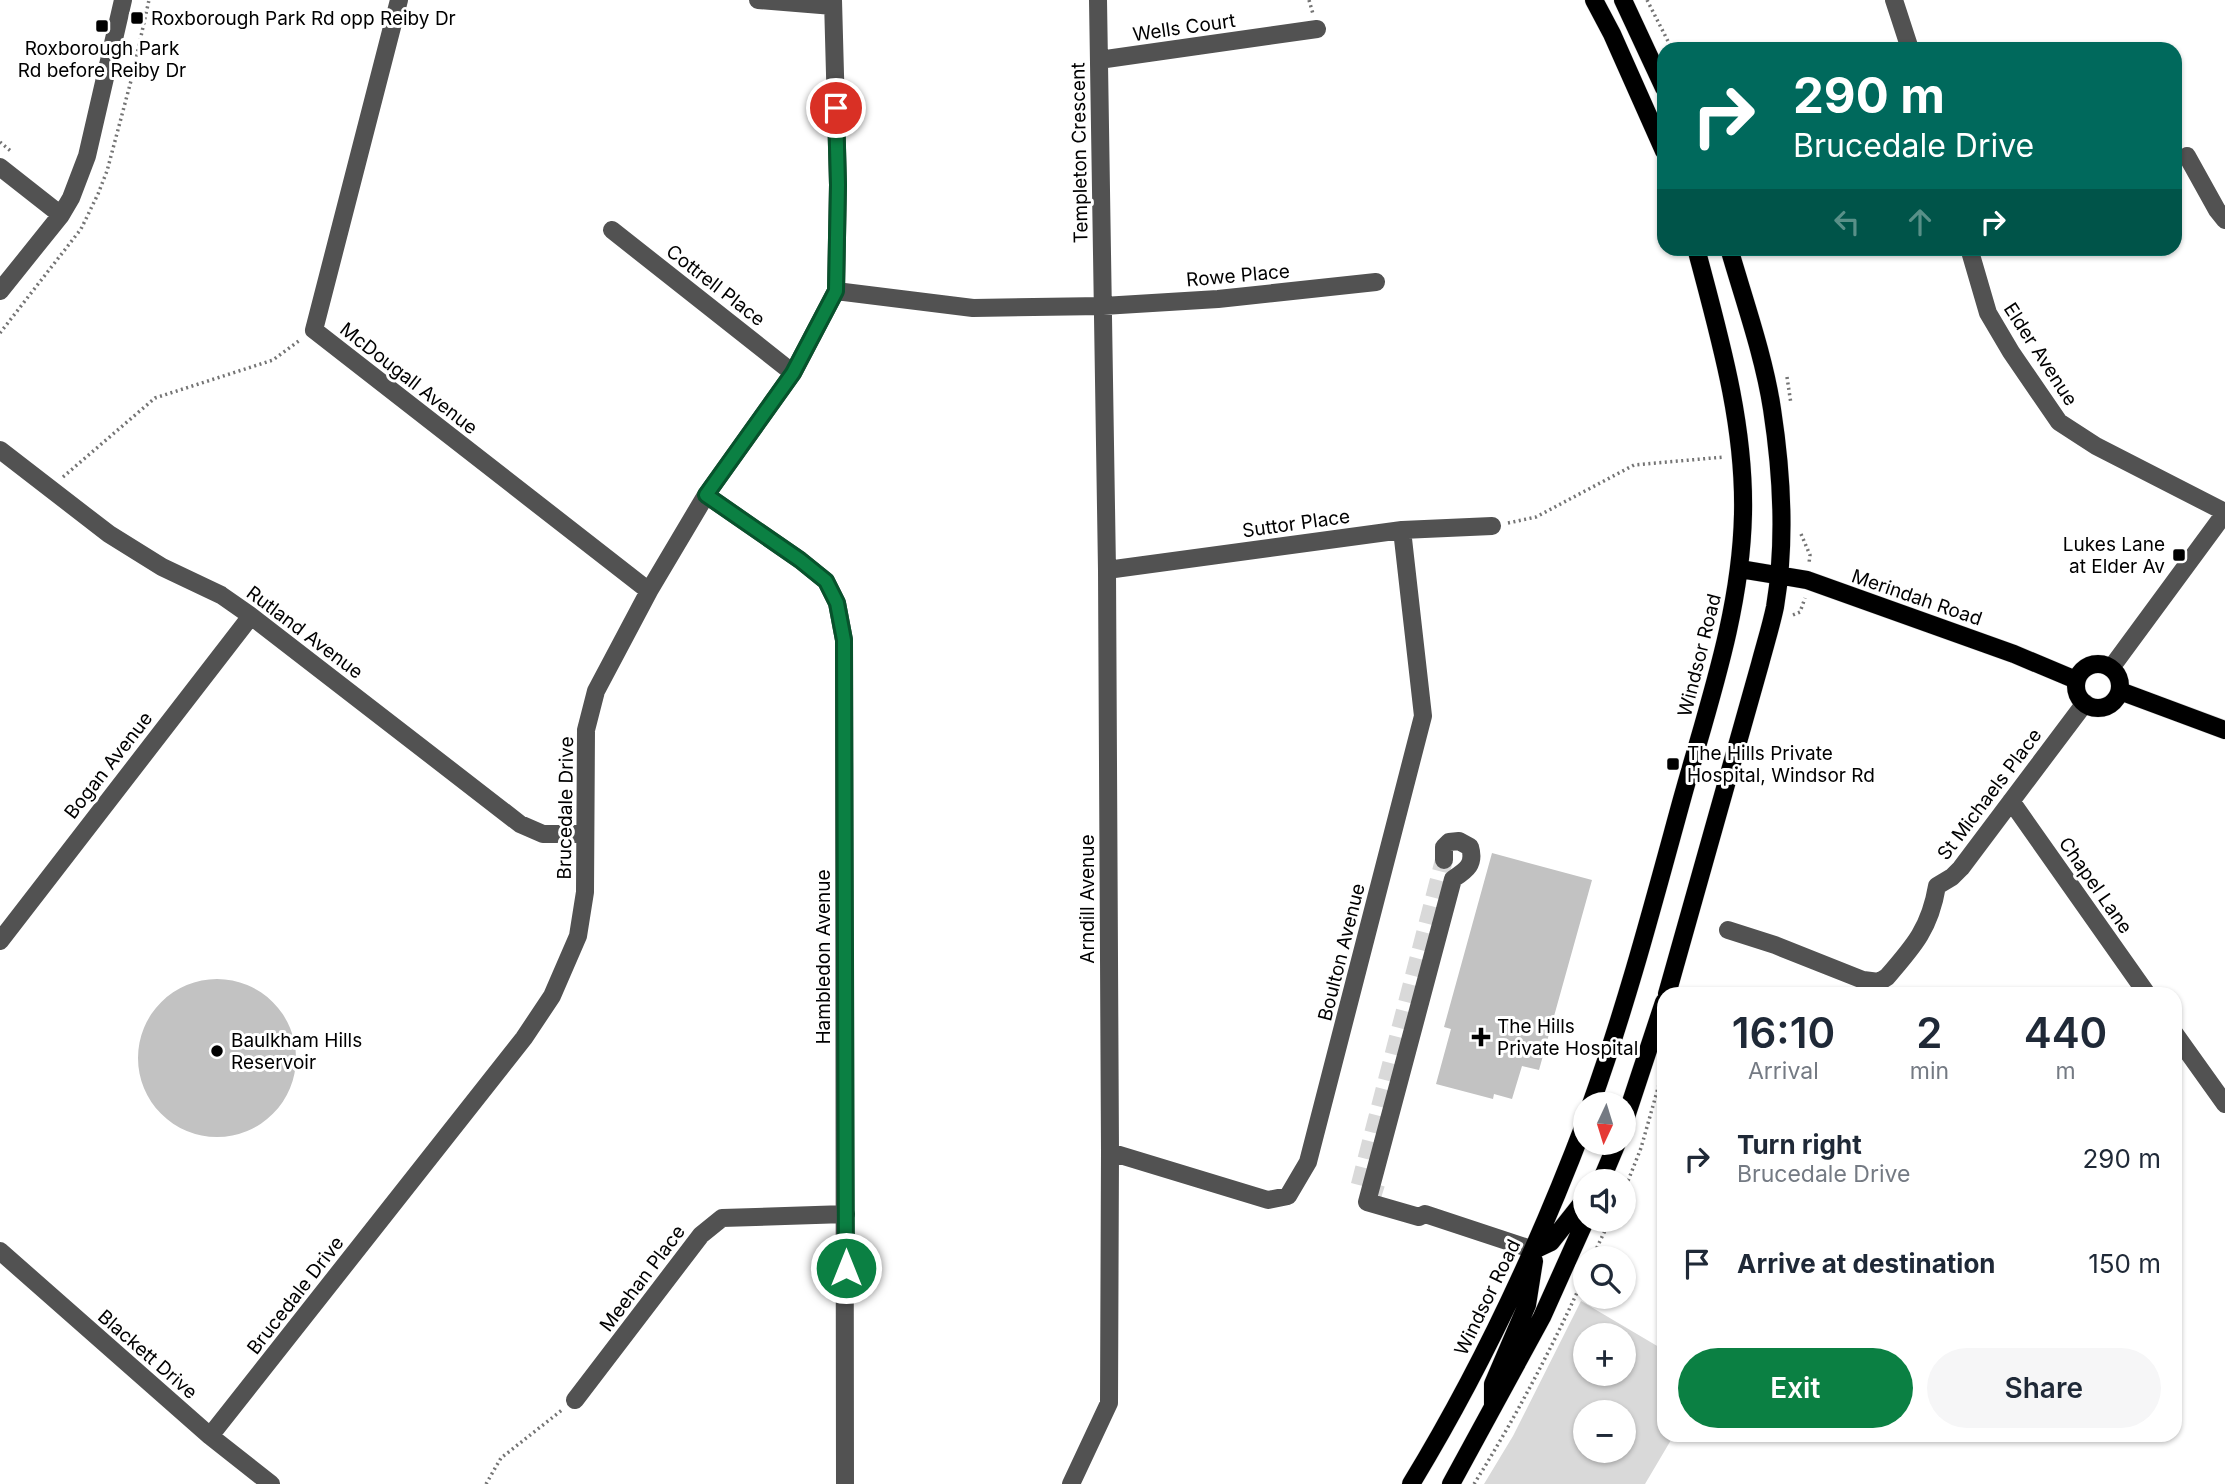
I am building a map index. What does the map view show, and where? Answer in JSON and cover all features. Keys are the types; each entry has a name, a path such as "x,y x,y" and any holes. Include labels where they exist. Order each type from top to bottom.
{"main road":[{"path":"1594,0 1657,135"},
{"path":"1623,0 1657,72"},
{"name":"Windsor Road","path":"1595,1092 1647,925 1712,693 1735,602 1740,569 1743,513 1737,424 1723,350 1698,256"},
{"path":"1669,987 1763,653 1779,576 1782,520 1772,407 1731,256"},
{"name":"Merindah Road","path":"1740,569 1807,580 2014,654 2076,680"},
{"path":"2095,664 2111,668 2117,675 2119,691 2116,699 2101,708 2085,703 2079,697 2076,680 2080,672 2095,664"},
{"path":"2119,691 2225,730"},
{"path":"1634,1092 1657,1023"},
{"name":"Windsor Road","path":"1411,1484 1454,1409 1534,1251 1573,1154"},
{"path":"1494,1409 1493,1384 1521,1323 1531,1293 1534,1251 1551,1242 1573,1214"},
{"path":"1451,1484 1542,1317 1580,1232"}],"street":[{"path":"0,292 61,215 71,198 87,156 123,0"},
{"name":"McDougall Avenue","path":"399,0 314,330 649,591"},
{"path":"758,0 833,3"},
{"name":"Templeton Crescent","path":"1098,0 1103,306"},
{"path":"1894,0 1908,42"},
{"name":"Brucedale Drive","path":"210,1437 524,1038 552,996 578,936 585,892 586,730 596,691 649,591 706,495 793,373 836,291 838,185 833,3"},
{"name":"Wells Court","path":"1098,60 1317,29"},
{"path":"2187,156 2225,220"},
{"path":"0,167 61,215"},
{"name":"Cottrell Place","path":"612,230 793,373"},
{"name":"Elder Avenue","path":"1971,256 1988,313 2059,422 2096,446 2225,513"},
{"name":"Rowe Place","path":"836,291 973,308 1103,306 1218,299 1376,282"},
{"name":"Arndill Avenue","path":"1070,1484 1109,1403 1107,570 1103,306"},
{"name":"Rutland Avenue","path":"0,450 109,534 162,567 221,595 251,616 520,824 543,834 585,834"},
{"name":"Hambledon Avenue","path":"706,495 826,581 837,603 844,640 845,1484"},
{"path":"2111,668 2225,513"},
{"name":"Suttor Place","path":"1107,570 1402,530 1492,526"},
{"name":"Boulton Avenue","path":"1110,1152 1268,1200 1288,1196 1308,1162 1423,716 1402,530"},
{"name":"Bogan Avenue","path":"0,941 251,616"},
{"name":"St Michaels Place","path":"1728,929 1863,980 1879,982 1887,977 1926,927 1933,910 1937,886 1961,868 2085,703"},
{"name":"Chapel Lane","path":"2011,801 2142,987"},
{"path":"1425,1214 1419,1217 1367,1202 1453,879 1466,871 1471,863 1470,847 1458,841 1448,842 1444,847 1444,860"},
{"path":"2182,1044 2225,1104"},
{"path":"1382,1195 1419,1207 1425,1214 1534,1251"},
{"name":"Meehan Place","path":"575,1400 701,1235 723,1218 846,1214"},
{"name":"Blackett Drive","path":"0,1251 210,1437 271,1484"}],"path":[{"path":"1647,0 1668,42"},
{"path":"50,488 155,398 273,360 314,330"},
{"path":"1492,526 1536,517 1634,465 1741,456"},
{"path":"1633,1169 1657,1092"},
{"path":"1474,1484 1496,1449 1573,1301"},
{"path":"486,1484 501,1458 575,1400"}],"shaded area":[{"path":"1577,1309 1595,1309 1618,1323 1573,1323 1573,1386 1636,1386 1636,1333 1657,1346 1657,1442 1670,1442 1645,1484 1484,1484 1513,1436"}],"building":[{"path":"1492,853 1592,880 1539,1070 1522,1066 1512,1099 1494,1094 1493,1099 1436,1084 1451,1029 1444,1027"},
{"name":"Baulkham Hills Reservoir","path":"217,979 247,985 273,1002 290,1028 296,1058 290,1088 273,1114 247,1131 217,1137 187,1131 161,1114 144,1088 138,1058 144,1028 161,1002 187,985"}],"tunnel":[{"path":"1382,1195 1359,1188 1444,860"}],"place":[{"name":"Roxborough Park Rd opp Reiby Dr","path":"137,18"},
{"name":"Roxborough Park Rd before Reiby Dr","path":"102,26"},
{"name":"Lukes Lane at Elder Av","path":"2179,555"},
{"name":"The Hills Private Hospital, Windsor Rd","path":"1673,764"},
{"name":"The Hills Private Hospital","path":"1481,1037"},
{"name":"Baulkham Hills Reservoir","path":"217,1051"}],"route":[{"path":"836,108 836,291 793,373 706,495 826,581 837,603 844,640 846,1268"}]}
